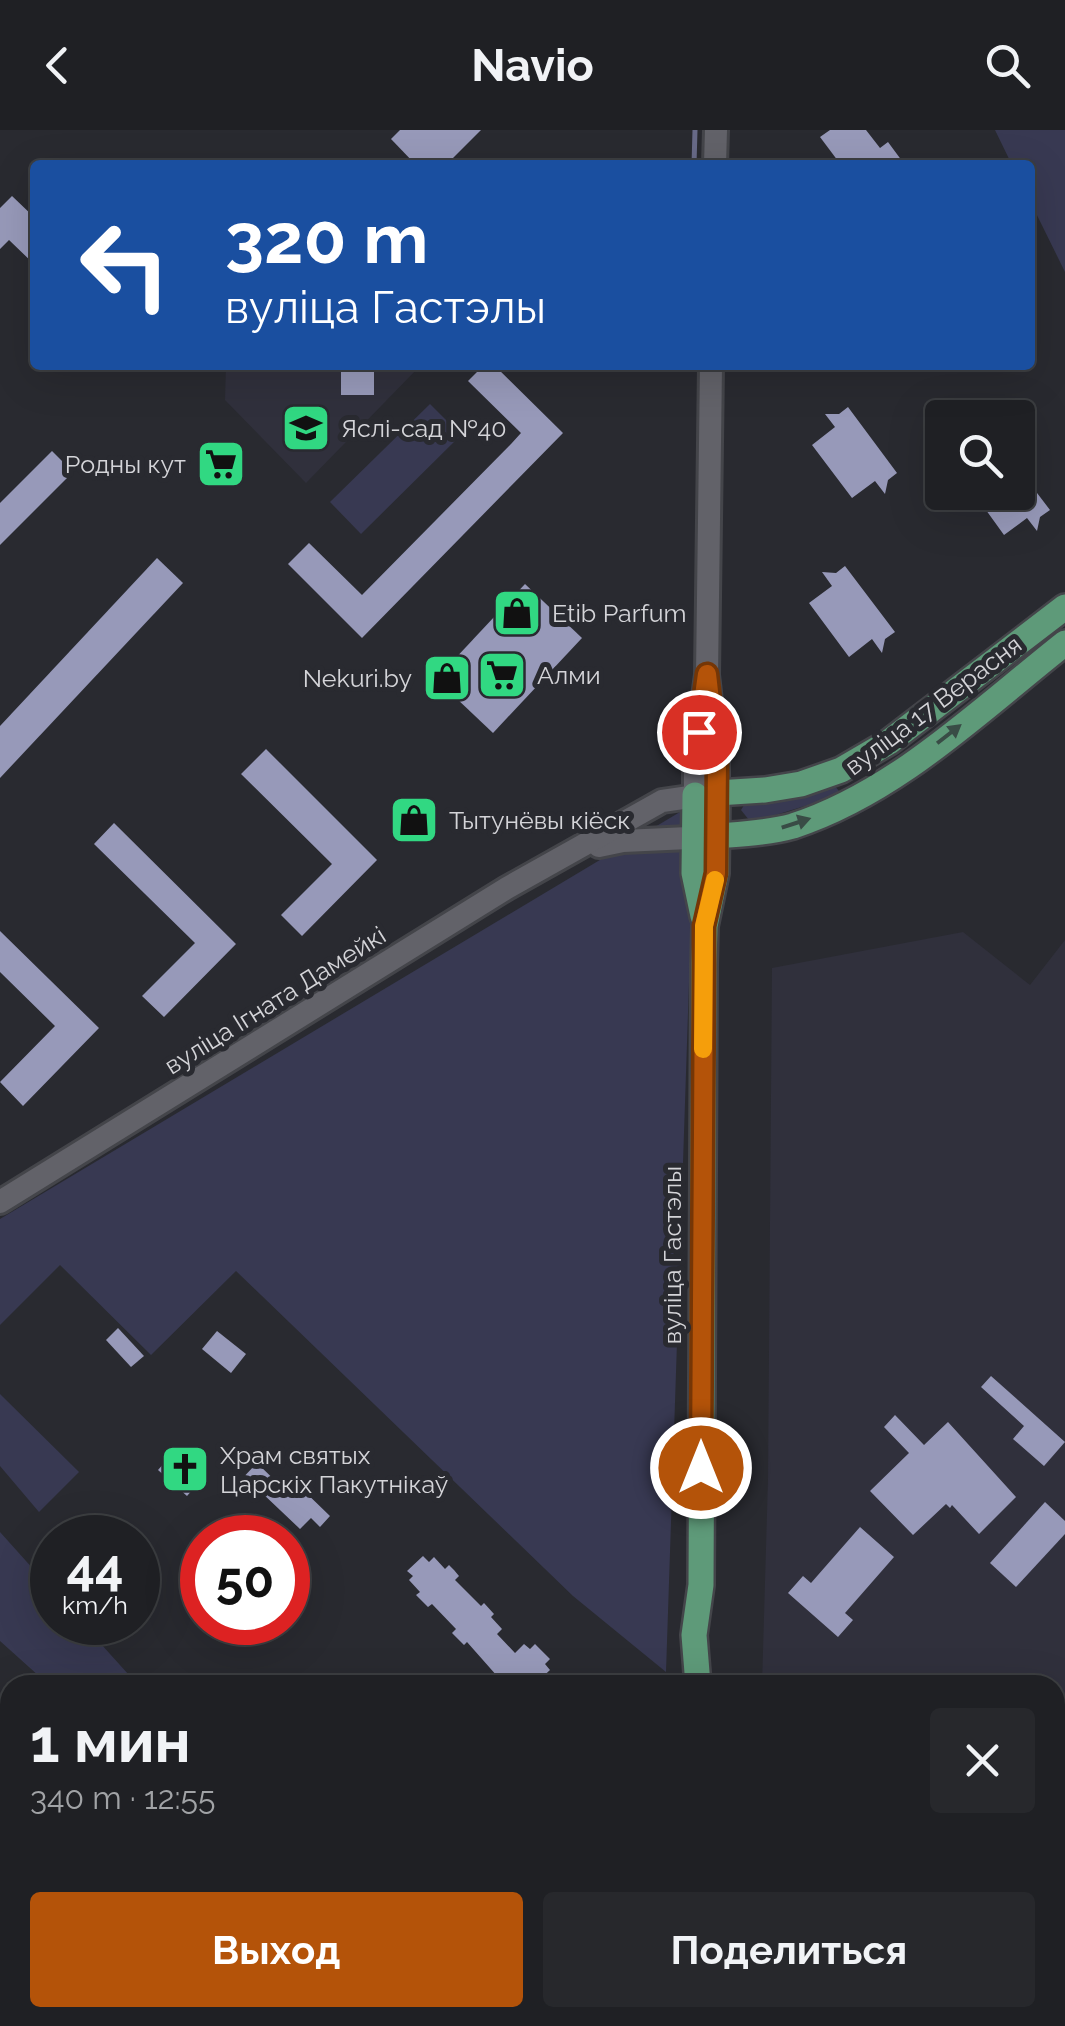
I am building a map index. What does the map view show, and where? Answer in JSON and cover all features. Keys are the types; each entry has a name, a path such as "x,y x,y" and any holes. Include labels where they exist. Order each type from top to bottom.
{"main road":[{"name":"вуліца 17 Верасня","path":"706,794 800,784 841,770 889,742 1065,607"},
{"name":"вуліца 17 Верасня","path":"706,837 791,826 860,799 1065,643"},
{"name":"вуліца Гастэлы","path":"702,1675 708,1635 700,1585 704,926 716,873 706,837 706,794"}],"street":[{"path":"715,160 716,130"},
{"name":"вуліца Гастэлы","path":"706,794 695,762 707,674 712,370"},
{"name":"вуліца Ігната Дамейкі","path":"0,1202 507,888 662,802 706,794"},
{"name":"вуліца Ігната Дамейкі","path":"581,849 623,840 706,837"}],"shaded area":[{"path":"995,130 1065,130 1065,272 1035,211 1035,160 1010,160"},
{"name":"Яслі-сад №40","path":"226,370 416,370 306,483 225,400"},
{"path":"430,404 461,435 361,534 330,502"},
{"path":"834,785 839,791 831,798 769,817 749,820 741,810 746,802"},
{"path":"695,803 666,1672 573,1596 236,1271 151,1355 60,1265 0,1325 0,1219"},
{"path":"963,932 1030,985 1065,940 1065,1675 762,1675 768,1479 772,968"},
{"path":"0,1394 79,1472 39,1512 0,1466"},
{"path":"0,1532 30,1565 30,1645 102,1645 129,1675 38,1675 0,1641"}],"building":[{"path":"400,130 481,130 451,160 411,160 391,139"},
{"path":"830,130 866,130 880,148 888,142 901,160 837,160 820,137"},
{"path":"12,196 30,213 30,260 9,240 0,249 0,208"},
{"path":"341,370 374,370 374,395 341,395"},
{"path":"479,370 499,370 563,433 362,638 288,564 309,543 362,595 511,444 521,433 468,381"},
{"path":"848,407 897,473 888,480 885,494 875,481 852,498 812,445 835,427 825,414 839,414"},
{"path":"213,443 239,443 238,487 213,486"},
{"path":"52,451 73,472 0,545 0,503"},
{"path":"1035,490 1050,510 1040,517 1037,531 1027,518 1004,535 986,510 1035,510"},
{"path":"157,558 183,583 0,778 0,726"},
{"path":"845,566 895,632 885,639 882,653 872,639 849,657 809,603 832,586 822,572 836,573"},
{"path":"525,584 582,638 493,733 436,679"},
{"path":"266,749 377,860 302,936 281,915 332,864 241,774"},
{"path":"114,823 236,944 164,1017 142,996 195,943 94,844"},
{"path":"0,931 99,1028 23,1106 0,1082 55,1026 0,972"},
{"path":"118,1328 144,1356 131,1367 106,1340"},
{"path":"217,1331 246,1354 231,1373 202,1349"},
{"path":"991,1376 1065,1442 1044,1466 1013,1439 1024,1426 981,1387"},
{"path":"895,1415 924,1445 948,1422 1016,1497 979,1534 952,1505 950,1508 946,1504 913,1535 870,1491 909,1453 884,1427"},
{"path":"173,1453 202,1479 187,1496 158,1470"},
{"path":"257,1463 290,1495 299,1486 330,1516 320,1527 310,1515 285,1515 261,1492 253,1500 236,1485"},
{"path":"1045,1502 1065,1521 1065,1534 1016,1587 990,1563"},
{"path":"860,1527 894,1557 845,1613 853,1620 838,1637 788,1593 803,1576 811,1583"},
{"path":"423,1556 429,1562 434,1557 445,1569 449,1565 459,1576 455,1580 494,1614 491,1617 502,1629 497,1634 515,1653 524,1644 530,1649 535,1644 550,1659 545,1664 550,1670 545,1675 496,1675 467,1642 464,1645 452,1633 456,1629 432,1604 428,1607 416,1595 420,1592 409,1580 413,1576 407,1571"}],"waterway":[{"path":"694,160 695,130"}],"slow traffic":[{"path":"703,1049 704,926 715,880"}],"place":[{"name":"Яслі-сад №40","path":"306,428"},
{"name":"Родны кут","path":"221,464"},
{"name":"Etib Parfum","path":"517,613"},
{"name":"Алми","path":"502,675"},
{"name":"Nekuri.by","path":"447,678"},
{"name":"Тытунёвы кіёск","path":"414,820"},
{"name":"Храм святых Царскіх Пакутнікаў","path":"185,1469"}],"route":[{"path":"699,732 707,674 717,762 716,873 704,926 701,1468"}]}
